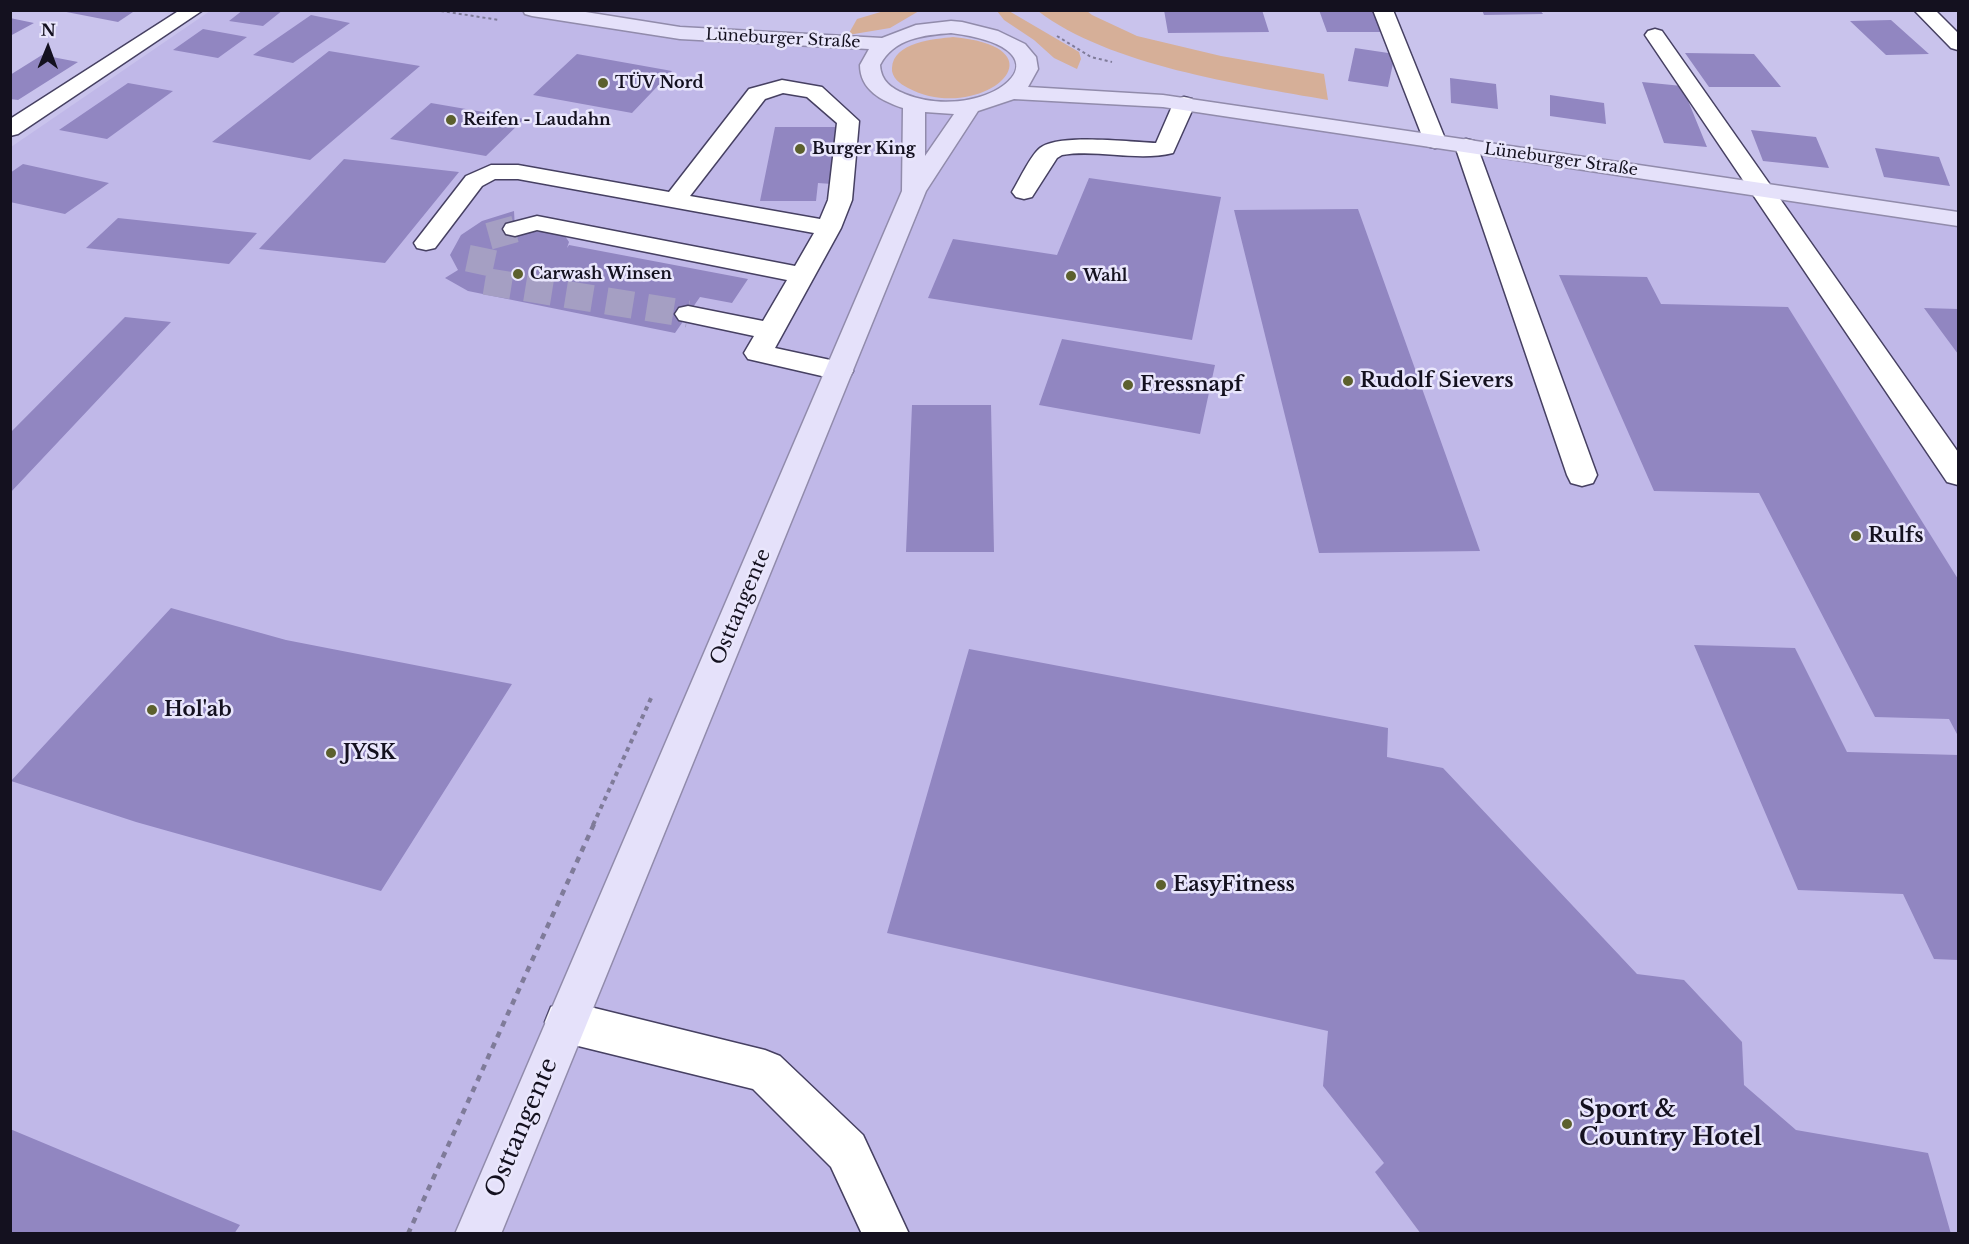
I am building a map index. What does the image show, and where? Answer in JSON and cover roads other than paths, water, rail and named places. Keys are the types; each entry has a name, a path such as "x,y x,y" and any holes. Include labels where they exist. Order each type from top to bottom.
{"main road":[{"name":"Lüneburger Straße","path":"532,10 680,33 886,44"},
{"path":"976,10 984,31"},
{"name":"Lüneburger Straße","path":"1174,102 1045,70 1014,45 984,31 951,27 939,19 886,44 873,57 870,72 879,88 888,94 914,104 932,107 970,106 985,103 1010,92 1174,102 1959,219"},
{"name":"Lüneburger Straße","path":"680,33 719,46 802,59"},
{"name":"Lüneburger Straße","path":"848,68 870,72"},
{"path":"1010,92 1026,75 1045,70"},
{"name":"Osttangente","path":"914,104 914,191"},
{"name":"Osttangente","path":"478,1233 914,191 970,106"}],"street":[{"path":"10,129 194,10"},
{"path":"552,14 575,10"},
{"path":"1383,10 1434,141"},
{"path":"1923,10 1959,44"},
{"path":"1655,35 1959,474"},
{"path":"675,200 757,94 782,86 814,92 848,121 840,200 829,228 804,275 758,353 839,371"},
{"path":"1024,192 1048,153 1053,149 1069,147 1157,150 1165,148 1174,102"},
{"path":"1466,146 1582,475"},
{"path":"426,243 474,181 491,172 518,172 829,228"},
{"path":"515,229 537,223 804,275"},
{"path":"688,314 771,331"},
{"path":"566,1022 765,1071 847,1151 886,1233"}],"tunnel":[{"path":"515,229 486,237 477,280 688,314"}],"place":[{"name":"TÜV Nord","path":"603,83"},
{"name":"Reifen - Laudahn","path":"451,120"},
{"name":"Burger King","path":"800,149"},
{"name":"Carwash Winsen","path":"518,274"},
{"name":"Wahl","path":"1071,276"},
{"name":"Rudolf Sievers","path":"1348,381"},
{"name":"Fressnapf","path":"1128,385"},
{"name":"Rulfs","path":"1856,536"},
{"name":"Hol'ab","path":"152,710"},
{"name":"JYSK","path":"331,753"},
{"name":"EasyFitness","path":"1161,885"},
{"name":"Sport & Country Hotel","path":"1567,1124"}]}
